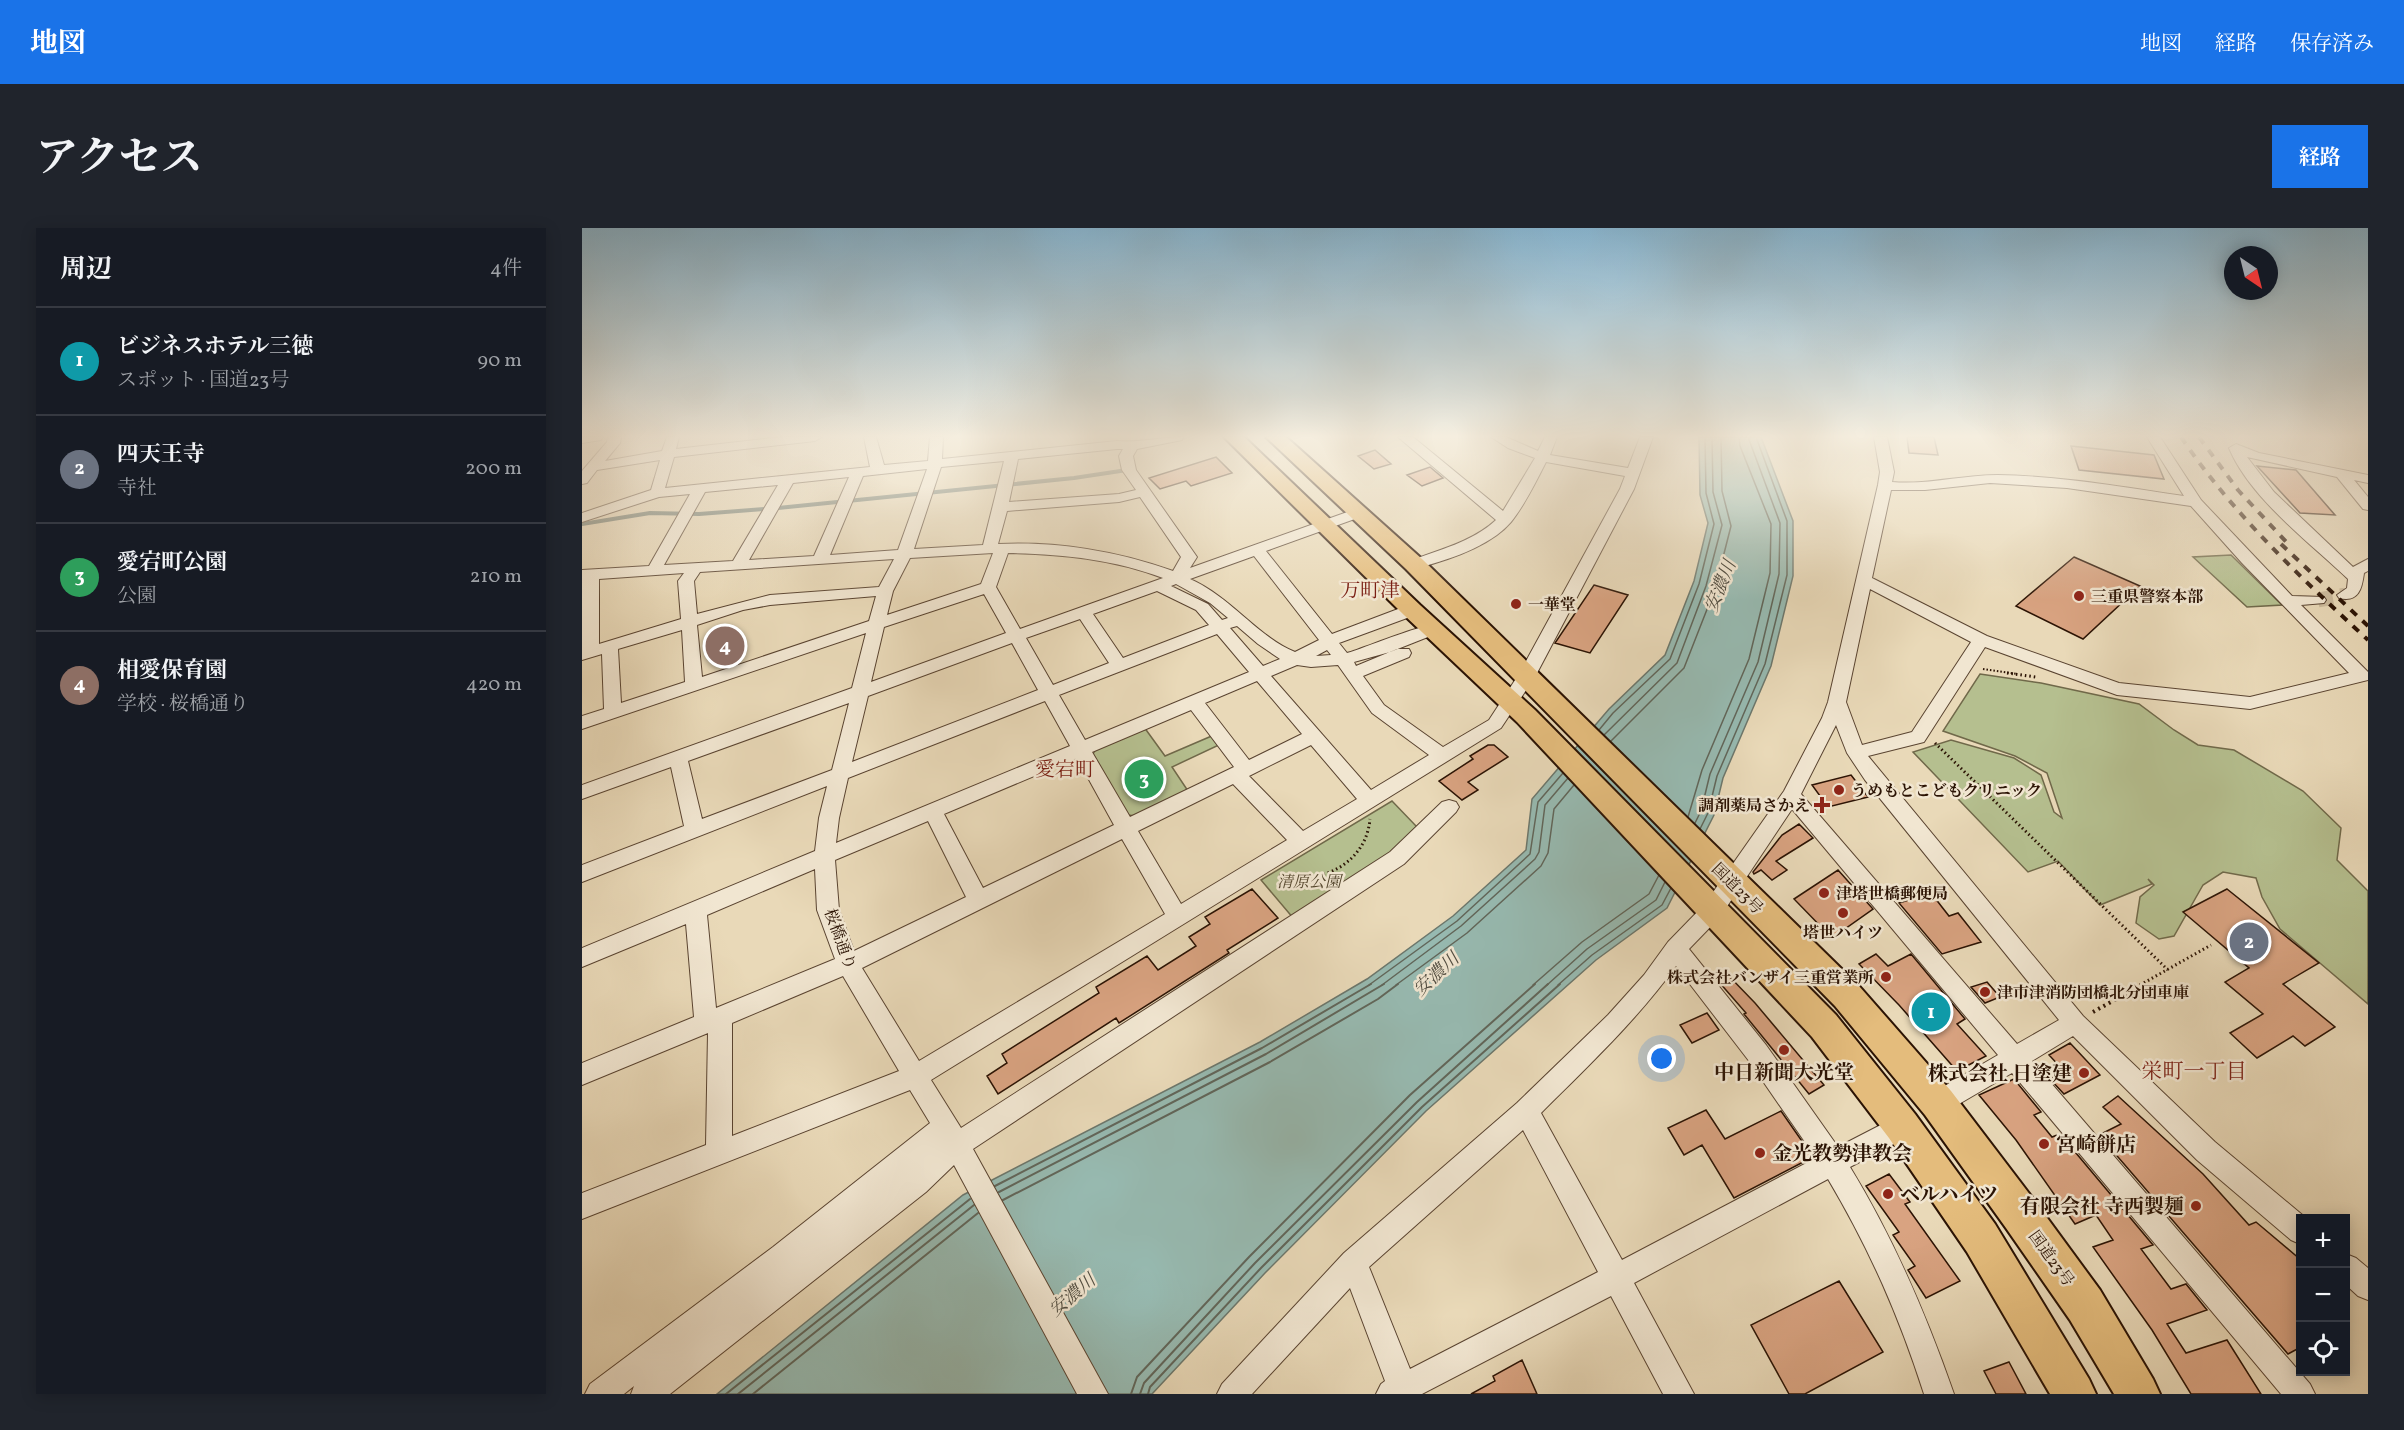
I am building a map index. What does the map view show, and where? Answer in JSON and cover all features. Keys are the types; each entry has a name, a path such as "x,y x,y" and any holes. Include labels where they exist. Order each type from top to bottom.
{"highway":[{"name":"国道23号","path":"1290,491 1437,634 1718,893 1847,996 1938,1103 2085,1305 2138,1394"},
{"name":"国道23号","path":"1334,491 1414,564 1532,681 1718,893 1902,1125 1981,1238 2074,1394"}],"street":[{"path":"582,518 657,493 671,491"},
{"path":"654,570 698,491"},
{"path":"738,565 781,491"},
{"path":"820,560 850,491"},
{"name":"桜橋通り","path":"925,491 904,555 885,591 829,818 825,856 828,910 848,964 951,1135 1094,1394"},
{"path":"1004,491 988,587 1177,916"},
{"path":"1471,491 1505,520"},
{"path":"1414,564 1479,539 1505,520 1522,491"},
{"path":"582,1206 914,1077 1301,842 1369,807 1443,756 1518,709 1626,491"},
{"path":"1232,1394 1354,1263 1526,1111 1616,1022 1652,982 1791,795 1832,718 1837,702 1885,491"},
{"path":"2112,491 2195,502"},
{"path":"1864,580 1981,640 2117,689 2250,703 2362,676 2288,601 2195,502 2188,491"},
{"path":"2267,491 2355,577"},
{"path":"2356,491 2368,506"},
{"path":"1001,507 1119,498 1143,492 1189,557 1176,578"},
{"path":"582,792 1358,513"},
{"path":"885,591 770,600 740,606 587,654 587,574 996,548 1040,548 1103,556 1147,567 1176,578 1215,599 1270,645 1295,658 1312,661 1342,658 1437,634"},
{"path":"1256,549 1342,658 1378,709 1443,756"},
{"path":"2345,595 2356,588 2356,571 2368,564"},
{"path":"694,686 686,581 695,568"},
{"path":"1157,585 1202,607 1314,736 1369,807"},
{"path":"582,723 988,587"},
{"path":"2288,601 2318,600"},
{"path":"582,958 1260,673 1329,641 1412,610"},
{"path":"1083,611 1119,665"},
{"path":"582,874 1239,619"},
{"path":"1352,674 1437,634"},
{"path":"1856,753 1918,737 1981,640"},
{"path":"610,647 614,712"},
{"path":"1194,701 1241,772 1301,842"},
{"path":"1837,702 1856,753 1872,776 2081,1019 2206,1151 2296,1227"},
{"path":"582,1074 848,964 1314,736"},
{"path":"678,757 694,830"},
{"path":"1791,795 2300,1394"},
{"path":"600,1394 792,1250 930,1141 951,1135 1397,858 1449,807"},
{"path":"933,811 978,900"},
{"path":"696,910 713,1020 719,1153"},
{"path":"1676,950 1758,1052 1834,1161 1876,1236 1912,1315 1939,1394"},
{"path":"1938,1103 2081,1019"},
{"path":"1526,1111 1679,1394"},
{"path":"1354,1263 1400,1392 1902,1125"},
{"path":"646,1394 917,1182 951,1135"},
{"path":"2350,1271 2368,1286"}],"path":[{"path":"1982,668 2037,677"},
{"path":"1930,738 2168,970"},
{"path":"1275,872 1283,877 1301,878 1348,864 1360,849 1368,831 1371,821 1369,807"},
{"path":"2081,1019 2211,945"}],"green space":[{"path":"2231,555 2282,605 2247,607 2193,557"},
{"path":"1980,674 2041,683 2139,704 2198,745 2234,750 2303,791 2341,828 2337,860 2368,891 2368,1004 2280,929 2262,897 2256,878 2223,872 2203,885 2174,936 2159,939 2136,923 2140,897 2154,885 2148,879 2152,884 2100,905 2058,861 2028,872 1913,752 1951,740 2014,758 2041,775 2054,812 2062,818 2047,773 2015,756 1943,731"},
{"path":"1144,727 1165,756 1214,735 1221,744 1172,767 1188,791 1136,816 1128,815 1093,754 1097,747"},
{"name":"清原公園","path":"1392,801 1417,827 1401,850 1294,919 1261,880"}],"water":[{"name":"安濃川","path":"1700,491 1782,491 1793,521 1793,576 1771,666 1723,778 1714,815 1667,908 1596,960 1426,1111 1265,1273 1152,1394 717,1394 963,1195 1260,1042 1367,979 1453,916 1526,850 1532,799 1609,709 1665,655 1694,581 1708,523"}],"building":[{"path":"2280,491 2315,491 2335,515 2300,513"},
{"path":"2074,557 2140,586 2083,639 2016,606"},
{"path":"1594,585 1628,595 1590,653 1555,643"},
{"path":"1488,745 1494,745 1508,757 1468,782 1478,790 1462,800 1439,781 1473,759 1470,756"},
{"name":"うめもとこどもクリニック","path":"1851,775 1868,797 1828,807 1812,785"},
{"path":"1799,824 1813,838 1776,861 1787,870 1772,880 1761,870 1754,874 1753,872 1782,835"},
{"path":"1838,870 1873,909 1832,938 1794,899"},
{"path":"1252,889 1278,918 1227,950 1229,953 1119,1023 1116,1018 998,1094 987,1076 1007,1063 1002,1054 1099,993 1096,987 1147,956 1158,970 1196,946 1189,937 1210,924 1205,917"},
{"path":"2227,889 2319,963 2283,984 2335,1027 2305,1046 2293,1036 2257,1058 2230,1033 2263,1014 2225,982 2249,968 2183,912"},
{"path":"1931,893 1949,916 1958,913 1981,942 1942,954 1899,903"},
{"path":"1876,954 1888,966 1911,954 1965,1019 1957,1024 1986,1056 1957,1071 1899,1005 1859,964"},
{"name":"中日新聞大光堂","path":"1727,974 1755,1003 1824,1085 1809,1094 1719,982"},
{"name":"津市津消防団橋北分団車庫","path":"1987,982 2000,997 1985,1003 1971,987"},
{"path":"1707,1013 1719,1030 1692,1043 1680,1025"},
{"path":"2070,1043 2100,1075 2064,1094 2050,1079 2064,1071 2049,1055"},
{"path":"2014,1079 2041,1112 2034,1115 2052,1137 2060,1134 2153,1245 2141,1249 2171,1289 2186,1284 2207,1310 2167,1324 2186,1353 2227,1340 2261,1394 2191,1394 2152,1330 2093,1247 2113,1240 2096,1215 2075,1224 2016,1140 1979,1095"},
{"path":"2118,1096 2203,1174 2249,1225 2256,1222 2296,1256 2296,1350 2288,1354 2099,1135 2121,1124 2103,1107"},
{"name":"金光教勢津教会","path":"1706,1110 1725,1139 1781,1111 1813,1157 1734,1198 1702,1145 1684,1155 1668,1128"},
{"path":"1889,1174 1910,1202 1905,1204 1960,1281 1926,1298 1908,1270 1915,1266 1893,1235 1899,1232 1866,1186"},
{"path":"1839,1281 1883,1352 1805,1394 1789,1394 1751,1325"},
{"path":"1522,1360 1537,1394 1471,1394 1495,1381 1493,1376"},
{"path":"2009,1362 2026,1394 1996,1394 1984,1371"}],"waterway":[{"path":"582,524 650,513 699,514 942,491"}],"tunnel":[{"path":"2318,600 2345,595"}],"railway":[{"path":"2223,491 2268,544 2368,640"},
{"path":"2239,491 2291,547"},
{"path":"2281,544 2368,626"}],"place":[{"name":"三重県警察本部","path":"2079,596"},
{"name":"一華堂","path":"1516,604"},
{"name":"相愛保育園","path":"725,646"},
{"name":"愛宕町公園","path":"1144,779"},
{"name":"うめもとこどもクリニック","path":"1839,790"},
{"name":"調剤薬局さかえ","path":"1822,805"},
{"name":"津塔世橋郵便局","path":"1824,893"},
{"name":"塔世ハイツ","path":"1843,913"},
{"name":"四天王寺","path":"2249,942"},
{"name":"株式会社バンザイ三重営業所","path":"1886,977"},
{"name":"津市津消防団橋北分団車庫","path":"1985,992"},
{"name":"ビジネスホテル三徳","path":"1931,1012"},
{"name":"中日新聞大光堂","path":"1784,1050"},
{"name":"株式会社 日塗建","path":"2084,1073"},
{"name":"宮崎餅店","path":"2044,1144"},
{"name":"金光教勢津教会","path":"1760,1153"},
{"name":"ベルハイツ","path":"1888,1194"},
{"name":"有限会社 寺西製麺","path":"2196,1206"}],"district":[{"name":"万町津","path":"1370,590"},
{"name":"愛宕町","path":"1065,769"},
{"name":"栄町一丁目","path":"2194,1071"}]}
